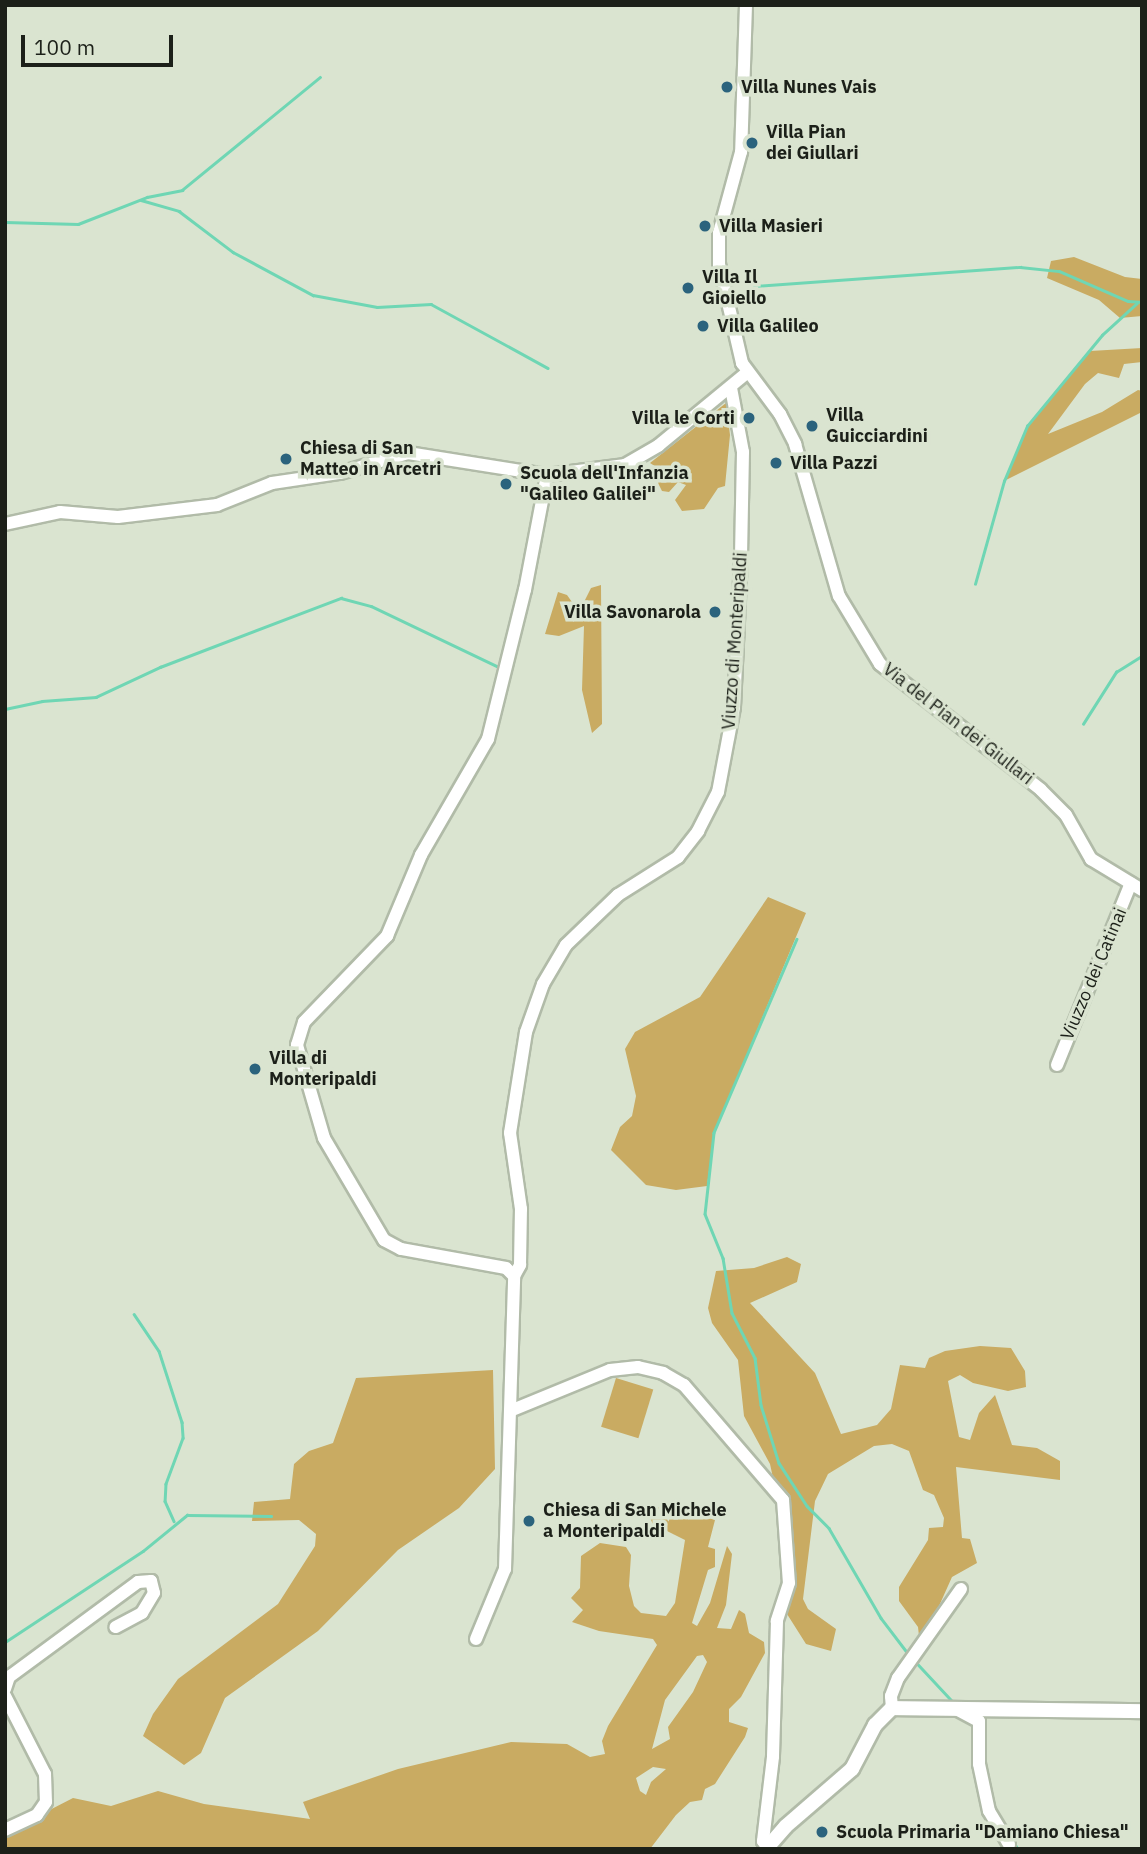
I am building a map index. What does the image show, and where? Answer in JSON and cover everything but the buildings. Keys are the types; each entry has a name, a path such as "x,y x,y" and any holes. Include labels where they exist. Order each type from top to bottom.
{"street":[{"name":"Via del Pian dei Giullari","path":"746,5 741,152 719,233 722,278 748,372 780,414 795,444 839,596 880,664 1041,790 1066,815 1091,859 1137,887"},
{"path":"5,524 60,512 118,517 217,506 272,483 340,473 408,453 547,475 625,465 659,445 748,372"},
{"name":"Viuzzo di Monteripaldi","path":"476,1639 505,1569 514,1276 520,1265 521,1209 510,1133 526,1032 543,984 566,945 618,895 678,857 698,831 718,792 734,707 741,556 743,452 731,388"},
{"path":"514,1276 506,1268 401,1249 384,1240 324,1138 297,1045 304,1022 387,936 421,855 488,739 525,590 547,475"},
{"name":"Viuzzo dei Catinai","path":"1057,1065 1137,887"},
{"path":"510,1411 610,1370 638,1367 663,1373 684,1385 783,1500 789,1583 777,1621 773,1757 763,1841 768,1847 852,1769 875,1725 892,1708 1142,1711"},
{"path":"5,1689 9,1677 138,1582 151,1581 154,1593 142,1614 116,1627"},
{"path":"892,1708 891,1696 898,1678 961,1589"},
{"path":"5,1696 46,1774 46,1802 37,1815 5,1830"},
{"path":"956,1709 979,1721 979,1764 989,1811 1009,1844"}],"shaded area":[{"path":"1074,257 1125,277 1142,279 1142,316 1120,318 1099,300 1047,278 1051,261"},
{"path":"1142,348 1142,362 1124,364 1119,378 1098,373 1085,384 1048,434 1102,412 1138,390 1142,391 1142,412 1004,481 1027,426 1090,351"},
{"path":"726,403 730,435 725,486 718,488 704,509 682,511 675,500 686,485 678,482 669,492 662,491 658,483 661,470 650,463"},
{"path":"601,585 602,724 592,733 582,690 584,626 559,636 545,634 558,592 567,595 579,612 591,588"},
{"path":"768,897 806,913 714,1133 707,1186 676,1190 646,1185 611,1150 620,1127 632,1116 636,1096 625,1049 635,1032 700,997"},
{"path":"787,1257 801,1264 797,1282 750,1303 815,1373 841,1434 877,1425 891,1409 900,1365 925,1368 929,1358 945,1351 980,1346 1011,1348 1025,1371 1026,1387 1008,1391 973,1383 960,1375 948,1381 959,1437 970,1440 979,1413 995,1395 1012,1445 1037,1448 1060,1461 1060,1480 956,1467 962,1538 970,1539 977,1563 952,1577 935,1615 919,1636 918,1627 899,1601 899,1587 928,1540 929,1528 943,1527 944,1518 934,1495 923,1490 909,1451 892,1444 874,1446 828,1474 815,1501 803,1599 808,1609 836,1629 831,1651 806,1644 787,1614 781,1593 785,1573 780,1510 770,1464 744,1416 738,1360 712,1323 708,1308 716,1271 754,1268"},
{"path":"493,1370 495,1469 459,1508 398,1550 318,1631 225,1698 201,1753 184,1765 143,1736 153,1714 178,1679 278,1604 315,1546 316,1534 299,1520 252,1521 254,1502 290,1499 294,1464 309,1451 333,1443 356,1378"},
{"path":"616,1378 653,1389 638,1438 601,1427"},
{"path":"666,1505 715,1520 708,1547 715,1549 715,1567 708,1570 692,1623 697,1626 710,1603 727,1546 732,1554 726,1605 717,1628 731,1629 739,1610 745,1614 749,1633 764,1642 765,1653 741,1697 729,1709 729,1722 748,1728 745,1737 715,1784 705,1789 702,1800 690,1802 676,1815 650,1849 5,1849 5,1833 73,1798 111,1806 158,1791 204,1804 310,1819 303,1802 398,1769 511,1742 567,1744 590,1757 605,1754 602,1741 608,1726 657,1645 653,1639 599,1631 572,1622 583,1610 571,1598 580,1588 581,1556 600,1543 626,1547 631,1555 629,1586 634,1606 641,1613 666,1616 675,1603 685,1540 653,1524 646,1511","holes":["703,1655 707,1662 693,1692 668,1727 670,1739 652,1749 665,1700 697,1656","653,1767 666,1769 651,1782 646,1795 640,1791 636,1778"]}],"waterway":[{"path":"5,222 78,224 147,197 182,190 320,77"},
{"path":"141,200 179,211 233,252 313,295 377,307 431,304 548,368"},
{"path":"754,286 1020,267 1059,271 1128,301 1142,302"},
{"path":"975,584 1004,481 1027,426 1102,335 1137,303"},
{"path":"5,709 42,701 96,697 160,667 341,598 371,606 499,667"},
{"path":"1083,724 1116,672 1142,656"},
{"path":"797,939 714,1133 705,1214 723,1258 732,1313 755,1358 761,1405 779,1463 807,1506 829,1528 881,1618 910,1656"},
{"path":"134,1314 159,1351 182,1422 183,1438 166,1484 165,1501 174,1521"},
{"path":"5,1642 143,1551 187,1515 271,1516"},
{"path":"915,1661 955,1704"},
{"path":"1013,1841 1018,1849"}],"place":[{"name":"Villa Nunes Vais","path":"727,87"},
{"name":"Villa Pian dei Giullari","path":"752,143"},
{"name":"Villa Masieri","path":"705,226"},
{"name":"Villa Il Gioiello","path":"688,288"},
{"name":"Villa Galileo","path":"703,326"},
{"name":"Villa le Corti","path":"749,418"},
{"name":"Villa Guicciardini","path":"812,426"},
{"name":"Chiesa di San Matteo in Arcetri","path":"286,459"},
{"name":"Villa Pazzi","path":"776,463"},
{"name":"Scuola dell'Infanzia \"Galileo Galilei\"","path":"506,484"},
{"name":"Villa Savonarola","path":"715,612"},
{"name":"Villa di Monteripaldi","path":"255,1069"},
{"name":"Chiesa di San Michele a Monteripaldi","path":"529,1521"},
{"name":"Scuola Primaria \"Damiano Chiesa\"","path":"822,1832"}]}
